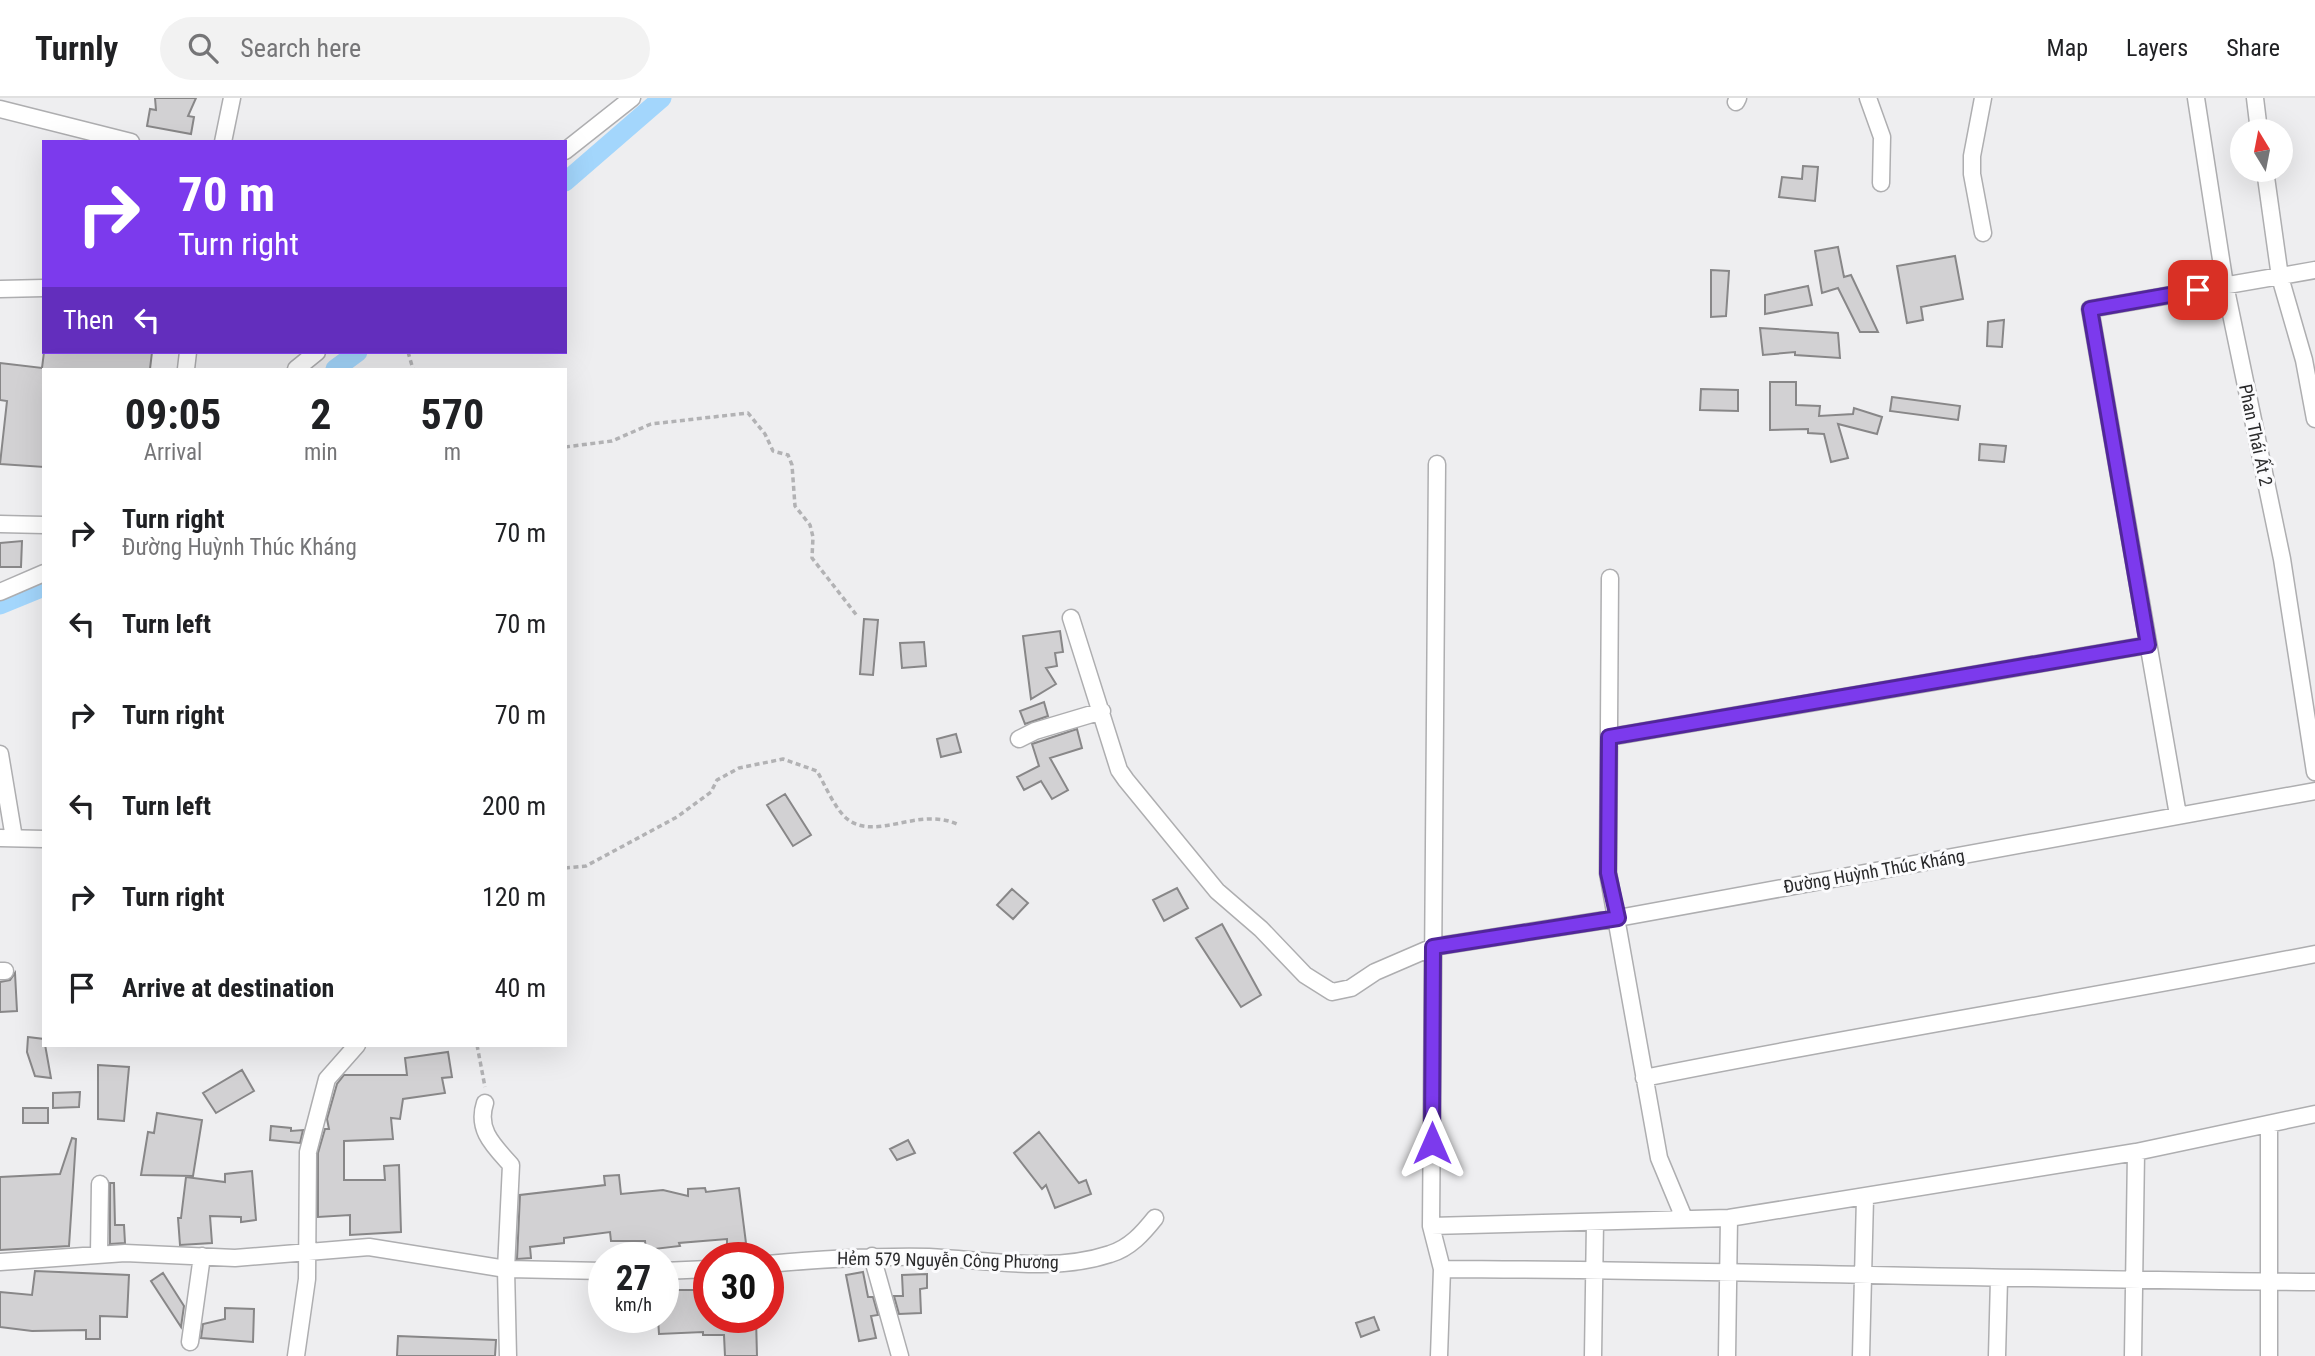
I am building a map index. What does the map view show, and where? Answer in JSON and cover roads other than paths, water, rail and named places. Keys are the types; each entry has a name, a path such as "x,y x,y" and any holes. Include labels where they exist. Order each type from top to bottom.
{"street":[{"path":"223,140 232,98"},
{"path":"567,149 632,98"},
{"path":"1868,98 1882,137 1881,183"},
{"path":"1983,98 1972,156 1972,174 1983,233"},
{"name":"Phan Thái Ất 2","path":"2196,98 2225,285 2282,559 2315,772"},
{"path":"2255,98 2258,119"},
{"path":"0,109 123,140"},
{"path":"2267,182 2280,277 2310,360 2315,419"},
{"path":"2178,816 2090,309 2315,270"},
{"path":"0,289 42,288"},
{"path":"297,368 315,354"},
{"path":"1437,464 1431,1226 1442,1269 1439,1356"},
{"path":"0,524 42,526"},
{"path":"0,592 42,574"},
{"path":"1610,578 1608,873 1659,1158 1685,1218"},
{"path":"1019,739 1035,731 1102,711 1071,618"},
{"path":"1609,737 2148,645"},
{"name":"Đường Huỳnh Thúc Kháng","path":"1102,711 1119,770 1126,780 1217,891 1252,921 1305,975 1332,992 1350,988 1376,972 1433,947 1618,918 2315,791"},
{"path":"0,754 7,838 42,839"},
{"path":"1644,1078 1815,1044 2172,982 2315,954"},
{"path":"296,1356 307,1279 309,1152 327,1079 355,1047"},
{"path":"485,1102 481,1115 486,1136 511,1166 506,1269 508,1356"},
{"path":"1431,1226 1729,1218 2136,1152 2269,1126 2315,1114"},
{"path":"2269,1126 2269,1356"},
{"path":"2133,1356 2132,1280 2136,1152"},
{"path":"99,1254 100,1184"},
{"path":"1861,1356 1865,1198"},
{"name":"Hẻm 579 Nguyễn Công Phương","path":"784,1263 872,1256 1052,1264 1087,1261 1114,1254 1138,1238 1155,1218"},
{"path":"1727,1356 1729,1218"},
{"path":"1593,1356 1595,1222"},
{"path":"0,1262 99,1254 235,1258 369,1247 506,1269 588,1271"},
{"path":"190,1342 202,1256"},
{"path":"872,1256 901,1356"},
{"path":"1442,1269 1865,1272 1999,1279 2315,1282"},
{"path":"1997,1356 1999,1279"}],"waterway":[{"path":"567,180 662,98"},
{"path":"336,368 355,354"},
{"path":"0,605 42,588"}]}
